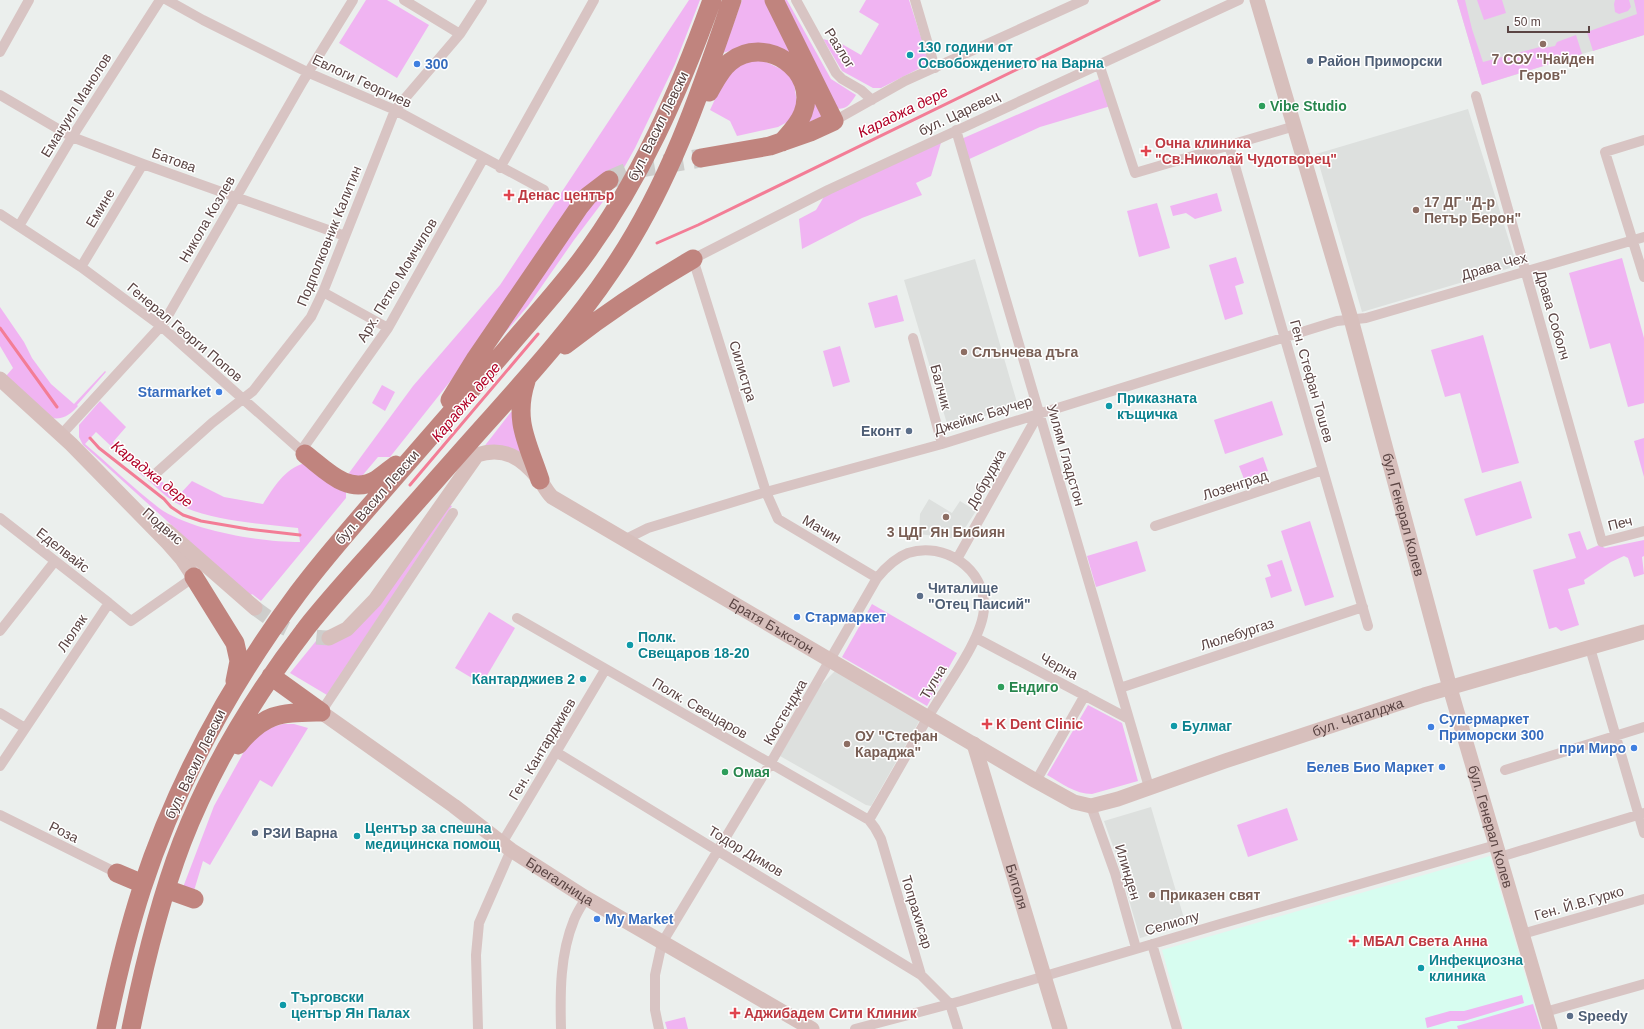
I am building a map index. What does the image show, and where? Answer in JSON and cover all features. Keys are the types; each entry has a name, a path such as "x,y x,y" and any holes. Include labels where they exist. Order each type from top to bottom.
{"highway":[{"name":"бул. Васил Левски","path":"106,1029 122,957 143,884 186,778 211,727 234,688 281,616 311,575 565,280 610,217 642,163 666,116 712,0"},
{"name":"бул. Васил Левски","path":"131,1029 152,934 166,889 190,822 234,736 271,676 326,604 532,372 582,312 626,249 648,211 682,140 732,0"},
{"path":"701,158 781,143 834,121 774,0"},
{"path":"682,140 725,66 734,59 743,55 768,52 784,59 795,70 805,88 805,106 803,114 795,127 781,143"},
{"path":"303,453 342,482 352,485 359,485 375,480 425,443 468,370 580,206 588,196 609,180"},
{"path":"540,480 526,442 521,416 521,401 532,372 604,314 693,259"},
{"path":"446,469 457,463 477,456 492,417"},
{"path":"194,577 235,643 238,652 239,668 234,688"},
{"path":"271,676 321,712"},
{"path":"211,779 250,730 266,719 288,713 321,712"},
{"path":"117,873 143,884"},
{"path":"166,889 194,899"},
{"path":"100,1029 122,957"}],"street":[{"path":"0,52 29,0"},
{"name":"Емануил Манолов","path":"19,226 72,137 160,0"},
{"name":"Евлоги Георгиев","path":"167,0 203,20 309,73 395,110 483,159 544,190"},
{"name":"Никола Козлев","path":"67,436 80,413 161,326 353,0"},
{"path":"404,0 460,34"},
{"name":"Подполковник Калитин","path":"154,475 191,441 253,391 307,323 323,292 395,110 460,34 482,0"},
{"path":"500,168 594,0"},
{"name":"Разлог","path":"796,0 836,73 842,79 861,90 872,100"},
{"path":"915,0 935,68"},
{"path":"834,121 905,81 1084,0"},
{"name":"бул. Царевец","path":"693,259 828,190 1239,0"},
{"name":"бул. Генерал Колев","path":"1257,0 1351,319 1450,688 1550,1029"},
{"path":"1099,64 1135,173 1295,126"},
{"name":"Батова","path":"0,95 72,137 345,236"},
{"name":"Драва Соболч","path":"1476,96 1602,542"},
{"name":"Уилям Гладстон","path":"956,130 1150,787"},
{"path":"1644,140 1605,152 1634,240 1644,277"},
{"name":"Ген. Стефан Тошев","path":"1229,145 1368,626"},
{"name":"Арх. Петко Момчилов","path":"303,453 388,328 483,159"},
{"name":"Емине","path":"81,267 143,164"},
{"name":"Генерал Георги Попов","path":"0,214 81,267 161,326 303,453"},
{"name":"Драва Чех","path":"1351,319 1366,318 1644,237"},
{"name":"Силистра","path":"693,259 766,492"},
{"path":"323,292 388,328"},
{"name":"Джеймс Баучер","path":"624,540 648,528 766,492 942,444 1284,337 1337,321 1351,319"},
{"name":"Балчик","path":"913,338 942,444"},
{"name":"Подвис","path":"0,379 67,436 255,608"},
{"name":"Добруджа","path":"957,559 1039,413"},
{"name":"Подвис","path":"67,436 168,543 182,559 194,577"},
{"name":"Братя Бъкстон","path":"477,456 492,451 505,452 523,463 540,480 552,497 1074,802"},
{"path":"329,638 348,628 375,600 477,456"},
{"name":"Лозенград","path":"1155,526 1323,470"},
{"name":"Мачин","path":"766,492 778,519 878,578"},
{"path":"321,712 453,513"},
{"name":"Еделвайс","path":"0,518 109,604"},
{"name":"Печ","path":"1602,542 1644,531"},
{"name":"Кюстенджа","path":"658,1029 655,1010 655,974 662,943 770,764 878,578 887,566 898,558 918,551 937,551 957,559"},
{"name":"Тулча","path":"869,820 928,717 976,638 983,623 984,607 982,592 976,577 957,559"},
{"path":"0,631 55,561"},
{"path":"109,604 131,621 194,577"},
{"name":"Люляк","path":"0,766 109,604"},
{"name":"Люлебургаз","path":"1120,688 1363,607"},
{"name":"Полк. Свещаров","path":"517,618 605,670 869,820"},
{"name":"бул. Чаталджа","path":"1074,802 1091,806 1118,798 1326,727 1450,688 1644,632"},
{"name":"Черна","path":"976,638 1130,719"},
{"path":"1590,648 1641,814 1644,833"},
{"name":"Ген. Кантарджиев","path":"478,1029 476,955 479,922 506,847 556,752 605,670"},
{"path":"1036,781 1085,695"},
{"name":"Брегалница","path":"321,712 458,809 506,847 586,898 812,1029"},
{"path":"0,713 25,728"},
{"path":"1505,770 1644,727"},
{"name":"Битоля","path":"974,744 1060,1029"},
{"name":"Тодор Димов","path":"556,752 921,975"},
{"path":"981,766 984,758 994,756"},
{"name":"Илинден","path":"1091,806 1115,873 1136,948"},
{"name":"Селиолу","path":"855,1029 950,1004 1136,948 1641,814"},
{"name":"Роза","path":"0,815 117,873"},
{"name":"Топрахисар","path":"869,820 881,839 921,975 950,1004"},
{"path":"561,1029 560,996 564,958 574,920 586,898"},
{"name":"Ген. Й.В.Гурко","path":"1522,934 1644,899"},
{"path":"1152,944 1177,1029"},
{"path":"1545,1012 1644,984"},
{"path":"950,1004 958,1029"}],"shaded area":[{"path":"366,0 387,0 429,25 397,78 339,43"},
{"path":"689,0 700,0 675,64 635,148 611,191 574,240 528,306 484,357 607,176 460,369 390,457 378,457 362,476 353,477 349,473 413,386 500,285"},
{"path":"742,0 765,0 798,66 744,46 723,53"},
{"path":"782,0 787,0 831,79 856,95 845,107 840,109 836,108"},
{"path":"866,0 909,0 928,59 924,66 881,88 873,88 842,71 823,39 842,44 861,55 879,24 859,12"},
{"name":"7 СОУ \"Найден Геров\"","path":"1457,0 1644,0 1644,35 1482,85"},
{"path":"1457,0 1465,0 1472,29 1483,62 1540,47 1544,48 1555,46 1557,42 1576,35 1582,54 1482,85"},
{"path":"1477,0 1502,0 1506,13 1484,20"},
{"path":"1615,0 1629,0 1631,7 1628,11 1619,14 1615,12"},
{"path":"1634,0 1644,0 1644,35 1593,51 1587,32 1637,14"},
{"path":"760,59 785,71 794,83 797,103 791,120 778,127 737,136 730,121 710,110 730,67"},
{"path":"1104,77 1114,105 1040,127 965,161 959,140"},
{"path":"809,91 823,116 809,122"},
{"name":"17 ДГ \"Д-р Петър Берон\"","path":"1468,109 1517,266 1362,312 1316,154"},
{"path":"943,136 931,176 916,183 922,195 862,218 802,249 799,219 816,210 828,190"},
{"path":"1217,193 1222,211 1195,219 1186,213 1173,216 1170,206"},
{"path":"1157,203 1170,248 1139,257 1127,211"},
{"path":"1236,257 1244,283 1235,286 1243,314 1225,320 1209,265"},
{"path":"1622,258 1644,338 1644,403 1628,407 1610,343 1590,349 1569,273"},
{"name":"Слънчева дъга","path":"975,259 1018,406 948,427 904,280"},
{"path":"897,295 904,321 875,328 868,303"},
{"path":"0,307 24,342 32,358 51,384 74,404 105,371 106,372 77,405 78,406 69,414 59,418 51,418 6,376 13,368 0,346"},
{"path":"1483,335 1519,463 1482,473 1460,393 1445,397 1431,350"},
{"path":"840,346 850,382 833,387 823,351"},
{"path":"382,385 395,392 385,411 372,403"},
{"path":"100,401 126,427 113,442 146,474 144,477 96,432 85,444 159,508 189,523 227,534 266,540 300,542 298,528 236,521 191,510 174,502 148,480 152,475 180,494 192,481 224,497 263,504 285,474 305,463 346,491 346,498 261,601 252,594 250,596 83,445 79,437 79,425"},
{"path":"1272,401 1283,435 1225,454 1214,420"},
{"path":"511,412 514,412 532,465 483,448"},
{"path":"1644,438 1644,477 1634,441"},
{"path":"1263,457 1268,471 1244,479 1239,466"},
{"path":"1521,481 1532,518 1476,536 1464,499"},
{"name":"3 ЦДГ Ян Бибиян","path":"929,499 952,513 960,501 976,511 958,539 919,534 920,514"},
{"path":"449,505 452,506 327,695 290,673 316,641 331,645"},
{"path":"1310,521 1334,597 1305,606 1281,531"},
{"path":"1580,531 1587,550 1599,545 1605,548 1644,540 1644,556 1642,557 1644,574 1634,577 1628,558 1624,556 1611,562 1584,580 1585,584 1568,589 1579,625 1561,631 1556,627 1549,629 1533,570 1576,558 1568,534"},
{"path":"1137,541 1146,571 1096,587 1087,556"},
{"path":"1282,560 1292,591 1271,598 1265,578 1271,576 1267,565"},
{"path":"872,604 957,653 927,706 842,657"},
{"path":"489,612 515,628 482,684 455,668"},
{"name":"ОУ \"Стефан Караджа\"","path":"837,669 921,718 871,806 866,805 780,756 820,686"},
{"path":"1088,705 1122,723 1138,781 1092,794 1086,794 1063,785 1047,775"},
{"path":"283,724 294,724 308,728 272,787 260,780 210,865 203,861 193,894 182,890 214,806 246,748 266,729"},
{"name":"Приказен свят","path":"1151,807 1186,925 1140,938 1115,852 1104,821"},
{"path":"1287,808 1298,840 1248,857 1237,825"},
{"name":"МБАЛ Света Анна","path":"1490,856 1541,1029 1184,1029 1162,950"},
{"path":"1522,995 1524,1003 1464,1021 1451,1021 1427,1028 1425,1018 1450,1011 1464,1011"},
{"path":"1533,1004 1541,1029 1458,1029 1457,1026"},
{"path":"685,1017 688,1029 667,1029 665,1022"}],"waterway":[{"name":"Караджа дере","path":"657,243 698,225 1159,0"},
{"name":"Караджа дере","path":"0,328 57,407"},
{"name":"Караджа дере","path":"410,485 538,334"},
{"name":"Караджа дере","path":"90,438 99,448 164,499 171,507 183,515 201,521 248,529 300,535"}],"tunnel":[{"path":"609,180 635,169 701,158"},
{"path":"255,608 289,630 307,636 329,638"}],"place":[{"name":"7 СОУ \"Найден Геров\"","path":"1543,44"},
{"name":"130 години от Освобождението на Варна","path":"910,55"},
{"name":"Район Приморски","path":"1310,61"},
{"name":"300","path":"417,64"},
{"name":"Vibe Studio","path":"1262,106"},
{"name":"Очна клиника \"Св.Николай Чудотворец\"","path":"1146,151"},
{"name":"Денас център","path":"509,195"},
{"name":"17 ДГ \"Д-р Петър Берон\"","path":"1416,210"},
{"name":"Слънчева дъга","path":"964,352"},
{"name":"Starmarket","path":"219,392"},
{"name":"Приказната къщичка","path":"1109,406"},
{"name":"Еконт","path":"909,431"},
{"name":"3 ЦДГ Ян Бибиян","path":"946,517"},
{"name":"Читалище \"Отец Паисий\"","path":"920,596"},
{"name":"Стармаркет","path":"797,617"},
{"name":"Полк. Свещаров 18-20","path":"630,645"},
{"name":"Кантарджиев 2","path":"583,679"},
{"name":"Ендиго","path":"1001,687"},
{"name":"K Dent Clinic","path":"987,724"},
{"name":"Булмаг","path":"1174,726"},
{"name":"Супермаркет Приморски 300","path":"1431,727"},
{"name":"ОУ \"Стефан Караджа\"","path":"847,744"},
{"name":"при Миро","path":"1634,748"},
{"name":"Белев Био Маркет","path":"1442,767"},
{"name":"Омая","path":"725,772"},
{"name":"РЗИ Варна","path":"255,833"},
{"name":"Център за спешна медицинска помощ","path":"357,836"},
{"name":"Приказен свят","path":"1152,895"},
{"name":"My Market","path":"597,919"},
{"name":"МБАЛ Света Анна","path":"1354,941"},
{"name":"Инфекциозна клиника","path":"1421,968"},
{"name":"Търговски център Ян Палах","path":"283,1005"},
{"name":"Аджибадем Сити Клиник","path":"735,1013"},
{"name":"Speedy","path":"1570,1016"}]}
